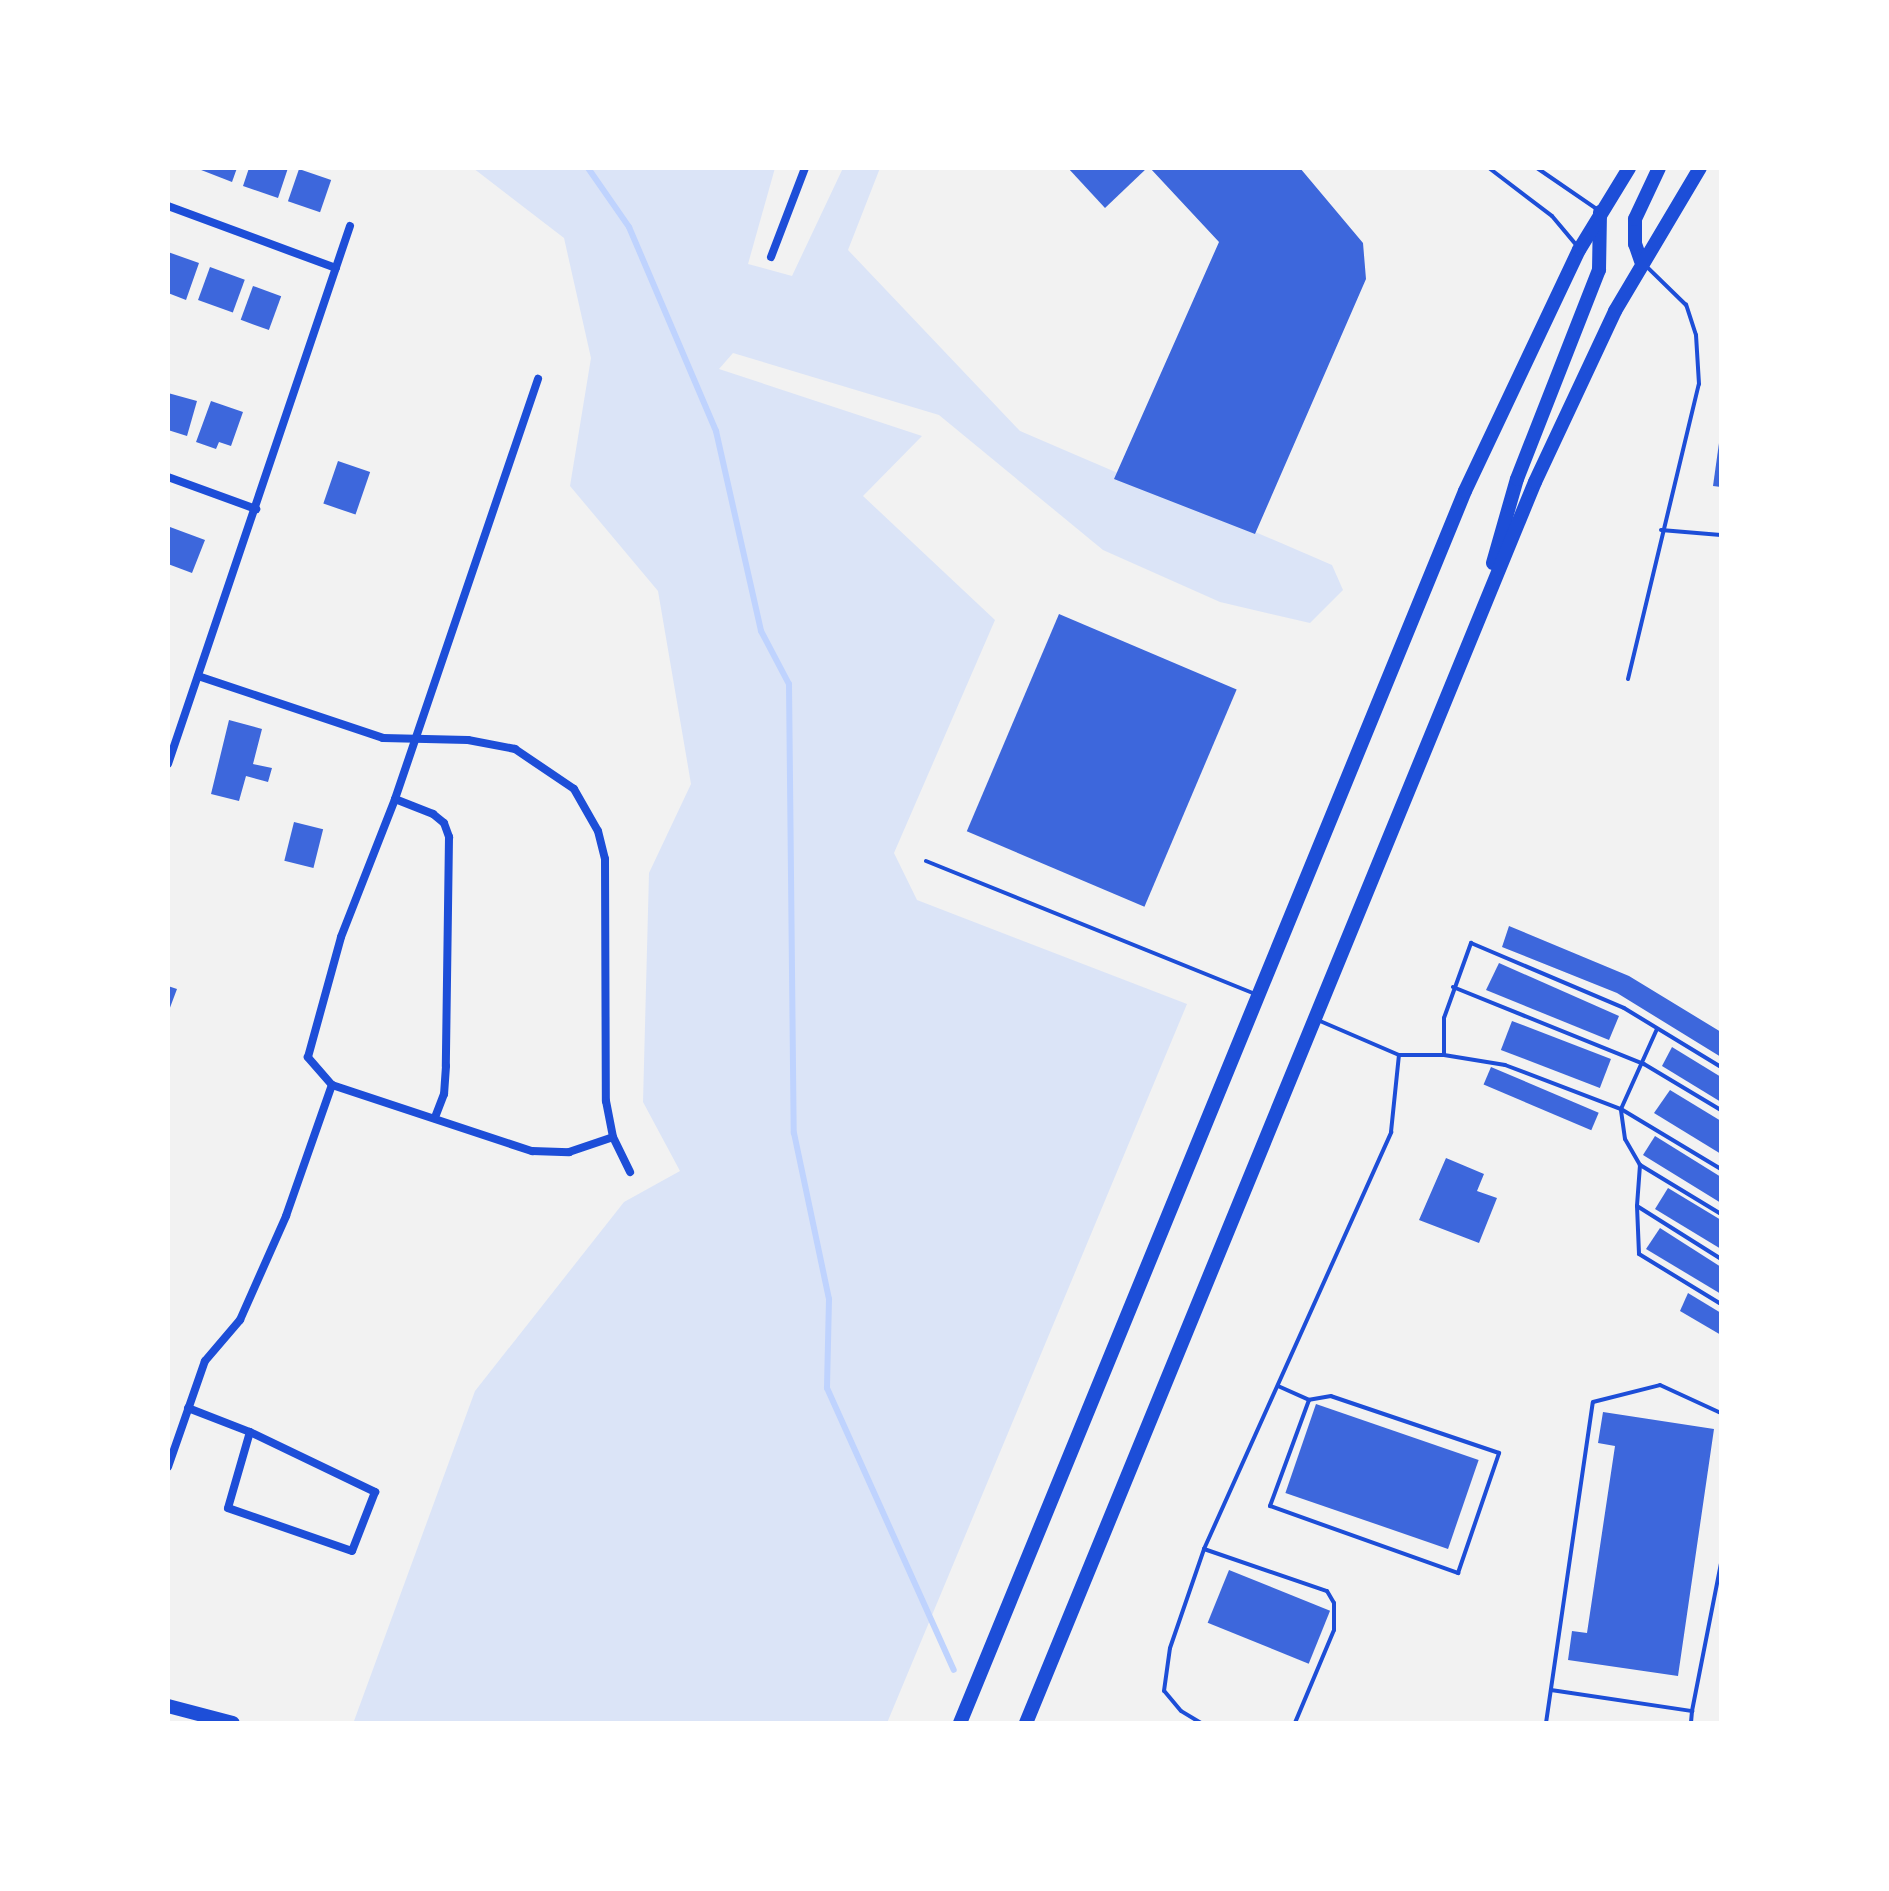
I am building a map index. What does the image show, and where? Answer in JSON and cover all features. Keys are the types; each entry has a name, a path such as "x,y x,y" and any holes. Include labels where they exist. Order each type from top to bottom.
{"main road":[{"path":"960,1723 1465,491 1579,250 1629,168"},
{"path":"1641,261 1635,244 1635,219 1659,168"},
{"path":"1026,1723 1574,392 1641,261 1700,168"},
{"path":"1475,629 1517,479 1599,270 1600,212"},
{"path":"168,1706 233,1723"}],"street":[{"path":"771,257 805,168"},
{"path":"168,206 336,268"},
{"path":"168,764 350,226"},
{"path":"538,379 395,799 341,937 308,1057 332,1085 532,1151 569,1152 613,1137"},
{"path":"168,477 256,509"},
{"path":"198,676 383,738 468,740 515,749 559,774 589,811 605,859 606,1101 613,1137 630,1172"},
{"path":"395,799 433,814 444,823 449,837 446,1066 444,1094 435,1118"},
{"path":"168,1467 205,1361 240,1320 286,1216 332,1085"},
{"path":"188,1408 250,1432 375,1492 352,1551 228,1508 250,1432"}],"lane":[{"path":"1489,168 1552,216 1579,250"},
{"path":"1537,168 1600,212"},
{"path":"1628,679 1661,530 1699,384 1696,335 1686,305 1641,261"},
{"path":"1661,530 1721,535"},
{"path":"926,861 1259,995"},
{"path":"1444,1055 1444,1018 1471,943 1624,1008 1721,1067"},
{"path":"1453,987 1644,1064 1721,1110"},
{"path":"1314,1019 1399,1055 1444,1055 1505,1065 1621,1109 1721,1169"},
{"path":"1657,1029 1644,1064 1621,1109 1625,1139 1640,1165 1721,1214"},
{"path":"1201,1723 1181,1711 1164,1691 1170,1648 1204,1549 1391,1132 1399,1055"},
{"path":"1640,1165 1637,1206 1639,1254 1721,1304"},
{"path":"1637,1206 1721,1259"},
{"path":"1546,1723 1593,1402 1660,1385 1721,1413"},
{"path":"1278,1386 1309,1400 1331,1396 1499,1453 1458,1573 1270,1506 1309,1400"},
{"path":"1204,1549 1327,1591 1334,1603 1334,1630 1295,1723"},
{"path":"1691,1723 1721,1563"},
{"path":"1551,1690 1692,1711"}],"shaded area":[{"path":"473,168 775,168 748,264 792,276 843,168 880,168 848,250 1020,431 1332,565 1343,590 1310,623 1220,602 1103,550 939,415 733,353 719,369 922,436 863,496 995,620 894,853 917,900 1187,1004 887,1723 354,1721 475,1391 624,1202 680,1171 643,1102 649,873 691,784 658,591 570,486 591,358 564,238"}],"building":[{"path":"196,168 237,168 232,182"},
{"path":"249,168 288,168 278,198 243,186"},
{"path":"1068,168 1147,168 1105,208"},
{"path":"1150,168 1300,168 1363,243 1366,279 1255,534 1114,479 1219,242"},
{"path":"299,169 331,180 320,212 288,201"},
{"path":"168,252 199,263 186,300 168,293"},
{"path":"210,267 245,280 233,313 198,300"},
{"path":"253,286 281,296 269,330 241,320"},
{"path":"168,393 197,401 187,436 168,430"},
{"path":"211,401 243,412 231,446 219,442 216,449 196,442"},
{"path":"1721,443 1721,487 1713,486"},
{"path":"338,461 370,472 355,515 323,504"},
{"path":"170,527 205,540 192,573 168,564"},
{"path":"1059,614 1237,689 1144,907 967,831"},
{"path":"229,720 262,729 253,764 272,768 268,782 246,776 239,801 211,794"},
{"path":"294,822 323,829 313,868 284,861"},
{"path":"1509,926 1629,976 1721,1032 1721,1057 1617,993 1502,947"},
{"path":"1499,963 1619,1016 1609,1040 1486,990"},
{"path":"168,986 177,989 168,1013"},
{"path":"1512,1021 1611,1059 1600,1088 1501,1050"},
{"path":"1672,1047 1721,1077 1721,1102 1662,1066"},
{"path":"1491,1067 1599,1113 1591,1130 1484,1084"},
{"path":"1670,1090 1721,1121 1721,1154 1654,1113"},
{"path":"1655,1136 1721,1177 1721,1203 1643,1155"},
{"path":"1446,1158 1484,1174 1477,1191 1497,1198 1479,1243 1419,1220"},
{"path":"1668,1188 1721,1220 1721,1249 1655,1209"},
{"path":"1660,1228 1721,1267 1721,1294 1646,1249"},
{"path":"1688,1293 1721,1313 1721,1335 1680,1311"},
{"path":"1316,1404 1479,1460 1448,1549 1285,1493"},
{"path":"1603,1412 1714,1429 1678,1676 1568,1660 1572,1631 1587,1633 1615,1446 1598,1443"},
{"path":"1229,1570 1330,1611 1309,1664 1208,1623"}],"waterway":[{"path":"588,168 629,227 716,431 761,631 789,684 794,1133 829,1299 827,1388 954,1670"}]}
